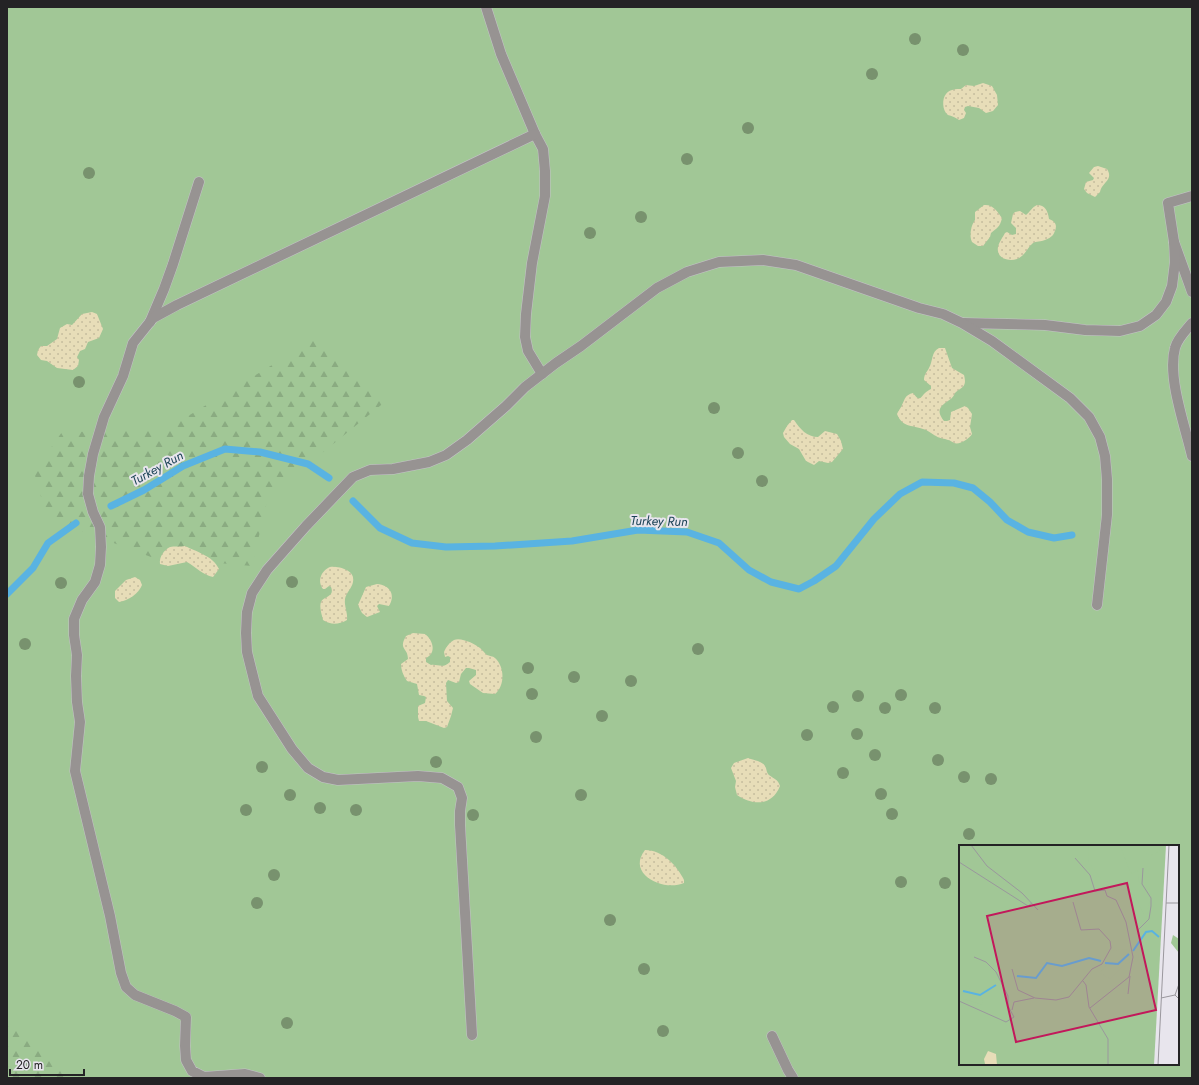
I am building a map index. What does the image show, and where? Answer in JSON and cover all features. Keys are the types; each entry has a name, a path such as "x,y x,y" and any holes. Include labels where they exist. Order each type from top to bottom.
{"lane":[{"path":"486,7 501,54 535,134 543,149 545,171 544,196 532,263 525,337 528,351 542,374"},
{"path":"260,1078 245,1074 204,1077 192,1071 186,1060 186,1017 135,995 126,987 121,973 110,916 75,771 80,722 77,702 77,655 74,635 74,620 82,600 95,582 100,565 100,527 93,512 88,494 93,454 104,417 123,376 133,343 153,318 177,305 535,134"},
{"path":"149,324 173,264 199,182"},
{"path":"962,323 1045,325 1085,330 1120,330 1140,326 1156,315 1166,302 1172,286 1175,262 1174,242 1168,203 1192,196"},
{"path":"1174,242 1192,292"},
{"path":"472,1035 460,811 462,798 458,787 442,778 418,776 338,780 323,777 308,768 292,749 258,696 247,652 247,612 252,593 266,570 353,477 370,470 392,469 429,462 446,455 467,440 506,406 525,387 542,374 657,288 688,272 719,262 763,260 796,265 919,308 943,314 962,323 992,341 1070,398 1089,417 1100,437 1105,456 1107,479 1107,514 1097,605"},
{"path":"1192,323 1175,346 1172,366 1176,392 1192,456"},
{"path":"772,1036 793,1078"}],"green space":[{"path":"7,7 1192,7 1192,1078 7,1078"},
{"path":"313,340 386,401 268,497 252,566 151,557 47,518 34,472 62,432 165,430"},
{"path":"7,1021 81,1078 7,1078"}],"sand":[{"path":"983,83 992,86 997,95 998,105 993,111 986,113 979,108 968,106 965,107 964,110 966,113 964,118 959,120 946,113 943,101 949,91 961,89 966,85 974,86"},
{"path":"1098,166 1107,169 1109,176 1100,192 1095,197 1087,193 1084,189 1086,182 1093,180 1094,178 1089,173 1094,167"},
{"path":"984,205 993,207 1002,218 997,228 991,233 990,237 983,246 978,246 972,242 971,231 975,220 975,212"},
{"path":"1037,205 1044,207 1048,213 1049,219 1054,222 1056,228 1053,235 1046,240 1033,243 1022,256 1017,259 1010,260 1003,258 998,251 1000,241 1007,232 1012,235 1016,234 1016,228 1011,223 1013,214 1020,211 1026,215"},
{"path":"92,312 97,314 103,329 99,338 88,342 85,349 80,351 77,357 79,360 78,366 73,370 57,368 47,361 41,360 37,355 38,350 41,346 47,346 57,339 60,328 67,324 72,325 82,314"},
{"path":"939,348 945,348 952,368 964,375 964,386 941,407 940,410 941,417 944,421 950,420 951,412 965,406 972,414 970,427 972,434 967,440 959,443 954,443 950,440 938,437 928,431 907,425 901,421 897,414 908,395 913,393 917,398 920,398 931,389 931,386 924,380 924,378 933,354"},
{"path":"792,420 794,420 801,429 810,436 818,437 825,431 837,434 843,449 832,462 828,463 819,461 814,465 806,461 799,449 790,444 784,437 783,433"},
{"path":"185,546 213,561 219,569 213,577 203,573 187,562 168,566 160,564 161,556 168,548"},
{"path":"330,567 337,567 346,570 352,574 353,578 353,582 345,599 347,620 338,624 332,624 323,620 320,609 322,600 332,593 331,587 329,586 323,589 320,583 322,574"},
{"path":"135,577 140,580 142,585 141,588 136,594 119,602 115,598 115,591 126,580"},
{"path":"377,584 388,588 392,594 391,602 389,606 379,604 377,606 380,612 367,617 362,613 358,605 366,587"},
{"path":"413,633 425,634 432,643 432,653 426,658 426,662 431,665 443,666 450,662 450,657 445,657 444,652 454,640 464,640 478,646 487,655 494,657 501,666 502,681 498,691 495,694 483,693 470,684 469,681 476,675 476,670 466,668 461,674 459,682 456,683 448,680 446,683 447,701 453,708 447,727 444,728 426,721 419,721 418,706 425,703 426,697 419,695 417,684 407,681 402,672 401,666 401,664 408,659 407,652 403,646 404,641 406,636"},
{"path":"748,758 764,764 768,774 777,780 780,786 777,793 767,801 750,801 737,795 735,787 736,781 731,768 734,763"},
{"path":"645,850 658,853 669,860 681,875 684,883 666,885 657,883 650,879 643,873 640,867 640,859"}],"waterway":[{"name":"Turkey Run","path":"111,506 144,490 183,466 225,449 260,452 308,464 329,478"},
{"name":"Turkey Run","path":"353,501 380,528 412,543 446,547 495,546 572,541 638,530 687,532 719,543 749,570 771,582 799,589 836,566 874,519 900,494 922,482 954,483 973,488 990,502 1007,520 1028,532 1054,538 1072,535"},
{"name":"Turkey Run","path":"7,594 33,568 48,543 76,523"}]}
